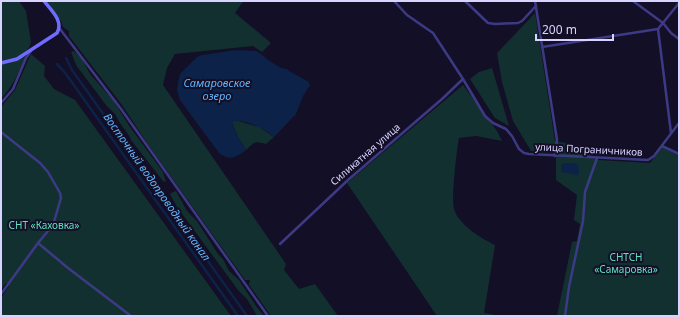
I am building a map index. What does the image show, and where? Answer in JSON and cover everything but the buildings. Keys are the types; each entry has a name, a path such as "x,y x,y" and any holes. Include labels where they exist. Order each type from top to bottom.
{"street":[{"path":"44,1 59,20 60,28 121,109 268,316"},
{"path":"394,1 407,15 433,33 463,79"},
{"path":"465,1 488,23 495,24 518,23 522,21 536,6"},
{"path":"535,1 557,140 555,156"},
{"path":"633,1 663,23 671,33 679,39"},
{"path":"542,47 658,29 679,3"},
{"path":"1,63 17,59 54,35 60,28"},
{"path":"658,29 671,134"},
{"path":"1,104 13,89 31,50"},
{"name":"улица Пограничников","path":"463,79 485,116 493,123 506,129 512,136 519,149 524,153 555,156 648,160 654,156 679,123"},
{"name":"Силикатная улица","path":"280,244 342,185 442,99 463,79"},
{"path":"1,132 40,163 48,172 60,192 60,198 53,225 1,294"},
{"path":"662,146 679,154"},
{"path":"565,316 569,286 583,221 585,192 597,158"},
{"path":"38,243 131,316"}],"green space":[{"path":"1,1 19,1 26,11 31,42 29,48 20,56 26,56 15,79 1,99"},
{"path":"45,1 245,1 235,13 271,43 262,52 253,46 175,54 167,68 163,85 286,264 284,270 299,289 315,284 338,316 271,316 249,285 250,280 245,280 149,146 122,105 69,36 69,31 63,27 61,21"},
{"name":"СНТСН «Самаровка»","path":"535,13 555,141 581,146 595,159 599,160 650,163 662,147 679,156 679,316 557,316 572,242 577,241 580,224 574,220 577,195 556,180 556,154 531,151 513,121 502,82 497,53"},
{"path":"74,51 82,59 90,74 113,100 130,127 163,172 166,182 163,181 131,140 115,114 106,105 76,65 71,52"},
{"name":"СНТ «Каховка»","path":"31,54 45,66 44,76 54,89 75,100 231,316 1,316 1,298 9,286 6,283 1,290 1,107 15,90"},
{"path":"492,68 509,126 495,118 470,79 479,72"},
{"path":"463,85 497,131 502,141 476,136 459,138 453,196 454,209 460,220 477,235 495,245 484,313 501,316 437,316 347,183"},
{"path":"235,120 259,127 274,137 266,144 255,142 246,150 232,123"},
{"path":"176,191 187,211 197,221 218,254 223,259 229,271 239,280 264,316 257,316 247,299 238,290 177,207 170,194"}],"water":[{"name":"Самаровское озеро","path":"236,50 256,51 281,68 287,69 309,82 310,85 303,96 296,114 274,137 255,125 233,121 232,124 246,150 236,157 229,158 219,153 180,100 177,90 180,74 197,57"},
{"path":"564,163 575,163 578,165 578,175 561,172 561,166"}],"waterway":[{"name":"Восточный водопроводный канал","path":"66,58 72,70 247,316"},
{"name":"Восточный водопроводный канал","path":"57,64 66,74 238,316"}]}
